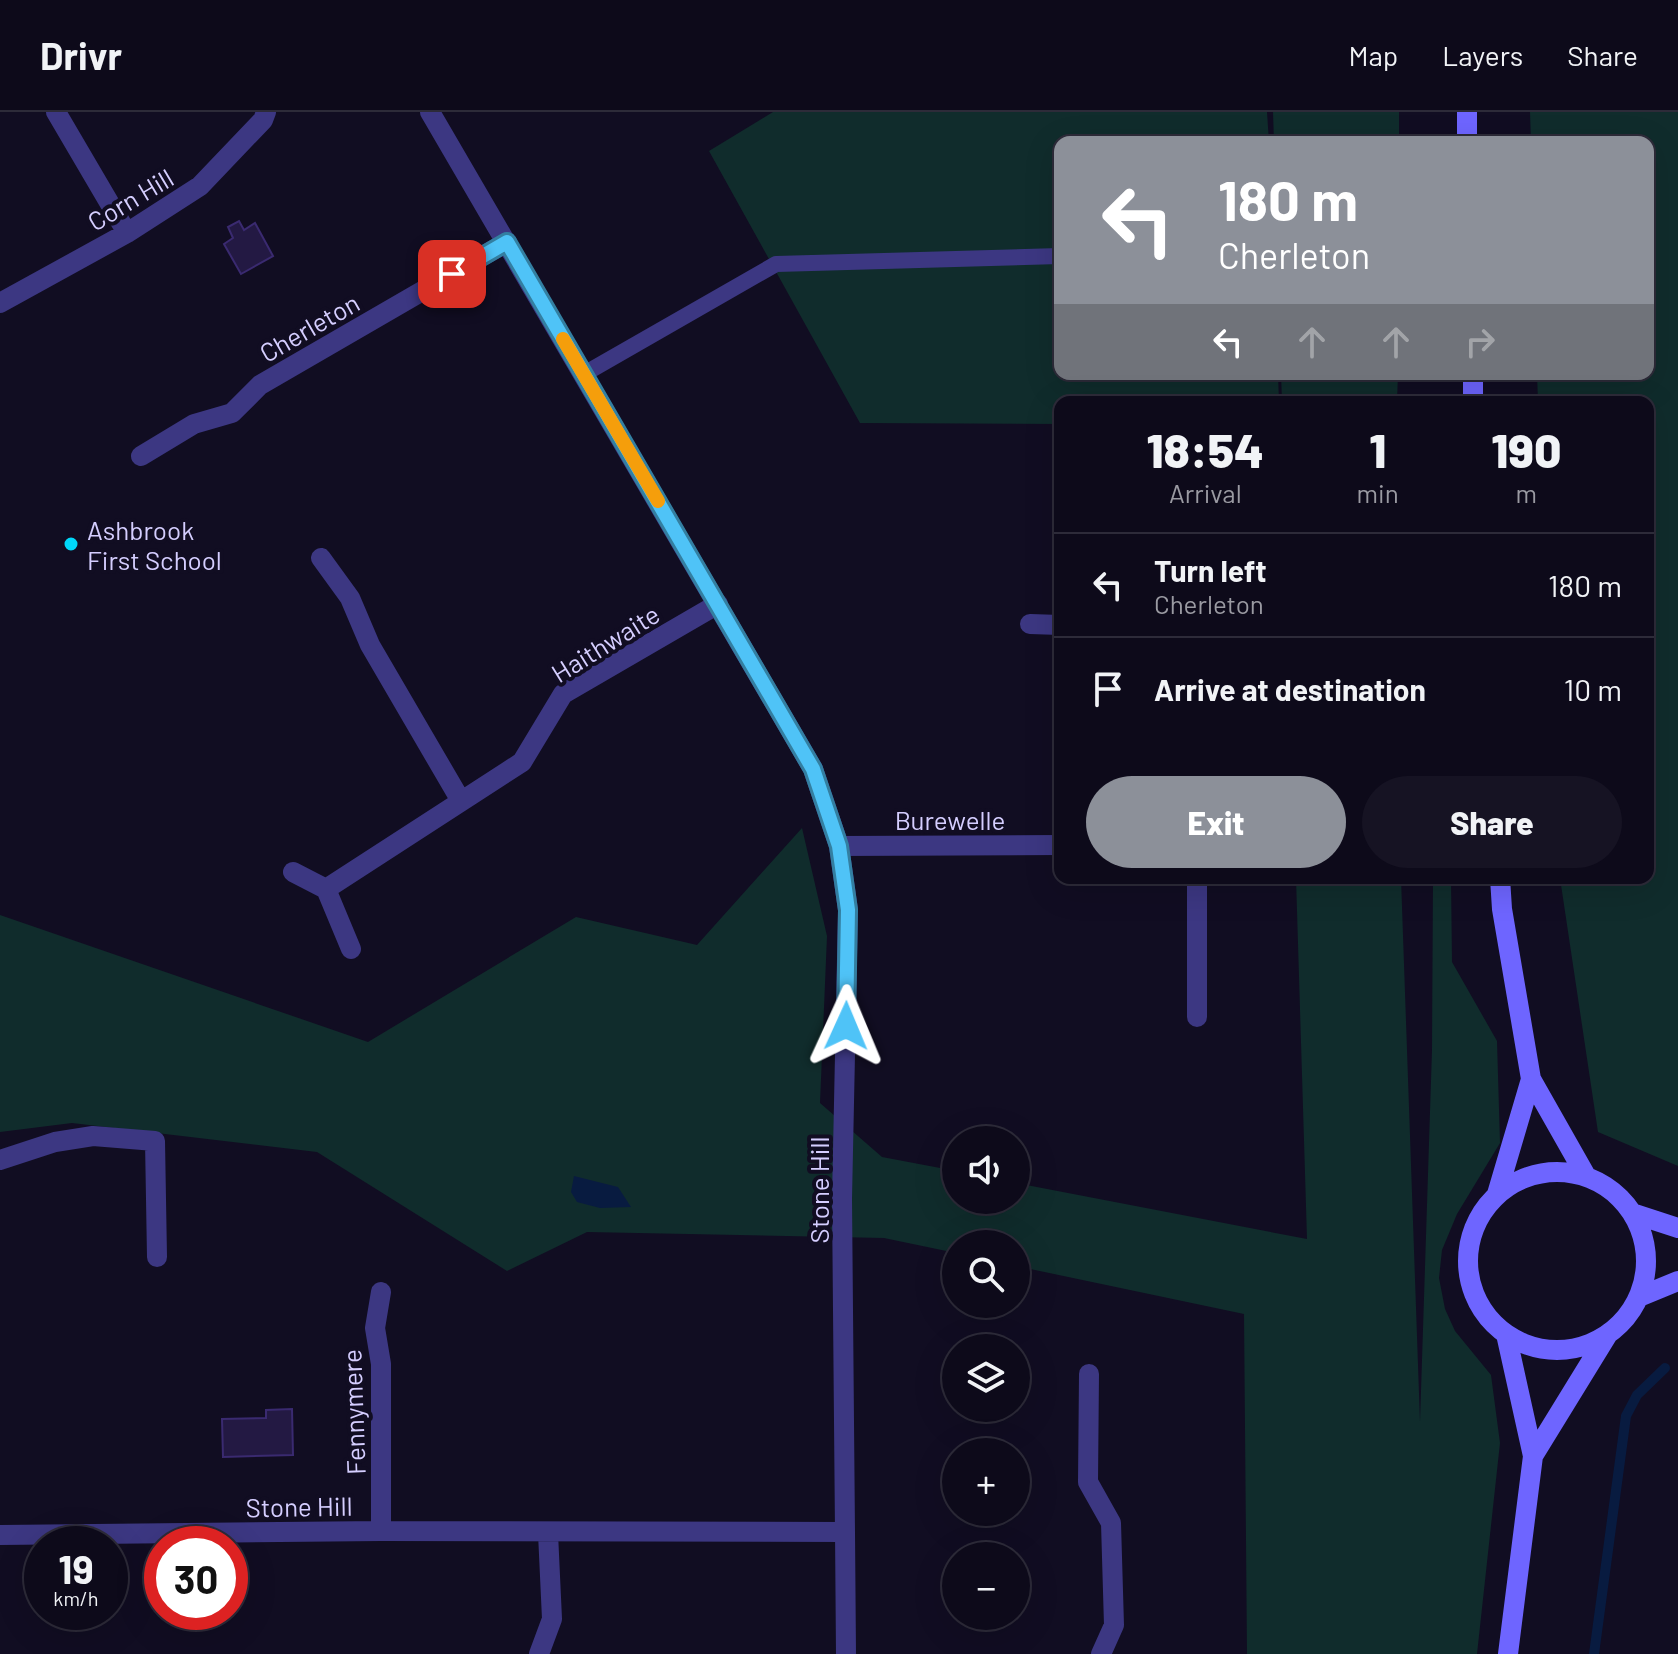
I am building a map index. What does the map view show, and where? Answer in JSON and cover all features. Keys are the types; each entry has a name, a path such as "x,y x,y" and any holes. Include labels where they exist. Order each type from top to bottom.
{"street":[{"path":"56,112 127,233"},
{"name":"Corn Hill","path":"0,303 127,233 200,186 263,120 266,112"},
{"name":"Stone Hill","path":"0,1535 381,1531 845,1532 842,1199 848,910 839,846 813,769 430,112"},
{"path":"1467,112 1467,136"},
{"name":"Cherleton","path":"141,456 194,424 232,413 260,385 507,242"},
{"path":"321,558 350,598 370,645 461,801"},
{"name":"Haithwaite","path":"326,889 522,762 563,694 718,604"},
{"path":"1030,624 1054,625"},
{"name":"Burewelle","path":"839,846 1054,845"},
{"path":"293,872 326,889 351,949"},
{"path":"1197,884 1197,1017"},
{"path":"1500,884 1531,1079 1586,1176"},
{"path":"1497,1194 1531,1079"},
{"path":"0,1160 55,1142 93,1136 155,1141 157,1257"},
{"path":"1548,1171 1586,1176 1620,1197 1641,1232 1646,1254 1645,1276 1639,1297 1626,1318 1608,1334 1568,1350 1546,1350 1525,1344 1506,1334 1489,1319 1476,1300 1469,1277 1468,1254 1472,1232 1482,1211 1497,1194 1513,1182 1548,1171"},
{"path":"1632,1213 1678,1228"},
{"path":"1639,1297 1678,1281"},
{"name":"Fennymere","path":"381,1292 375,1328 381,1364 381,1531"},
{"path":"1506,1334 1533,1456 1508,1654"},
{"path":"1533,1456 1608,1334"},
{"path":"1089,1374 1088,1482 1111,1523 1114,1625 1101,1654"},
{"path":"845,1532 846,1654"},
{"path":"539,1654 552,1619 548,1533"}],"lane":[{"path":"584,374 776,264 1054,256"}],"green space":[{"path":"773,112 1267,112 1269,136 1054,136 1054,380 1278,380 1279,396 1054,396 1054,424 860,423 709,151"},
{"path":"1273,112 1399,112 1399,136 1274,136"},
{"path":"1530,112 1678,112 1678,1166 1598,1132 1561,884 1654,884 1654,396 1538,396 1537,380 1654,380 1654,136 1531,136"},
{"path":"1281,380 1398,380 1397,396 1282,396"},
{"path":"802,828 827,936 820,1103 882,1157 942,1168 942,1214 1030,1214 1030,1186 1307,1239 1296,884 1401,884 1420,1422 1432,1050 1433,884 1451,884 1452,962 1497,1041 1500,1143 1457,1214 1442,1250 1439,1278 1445,1309 1455,1331 1491,1375 1500,1443 1477,1654 1247,1654 1244,1314 1030,1269 1030,1230 942,1230 942,1250 884,1238 587,1232 507,1271 317,1152 72,1123 0,1132 0,915 368,1042 576,917 697,945"}],"water":[{"path":"574,1176 618,1187 631,1207 600,1208 577,1202 571,1192"}],"building":[{"path":"239,221 244,230 255,223 273,256 241,274 224,244 233,238 228,227"},
{"path":"292,1409 293,1455 223,1457 222,1419 266,1418 266,1410"}],"waterway":[{"path":"1594,1654 1626,1416 1637,1395 1665,1368"}],"slow traffic":[{"path":"563,339 658,501"}],"place":[{"name":"Ashbrook First School","path":"71,544"}],"route":[{"path":"452,274 507,242 813,769 839,846 848,910 846,1026"}]}
